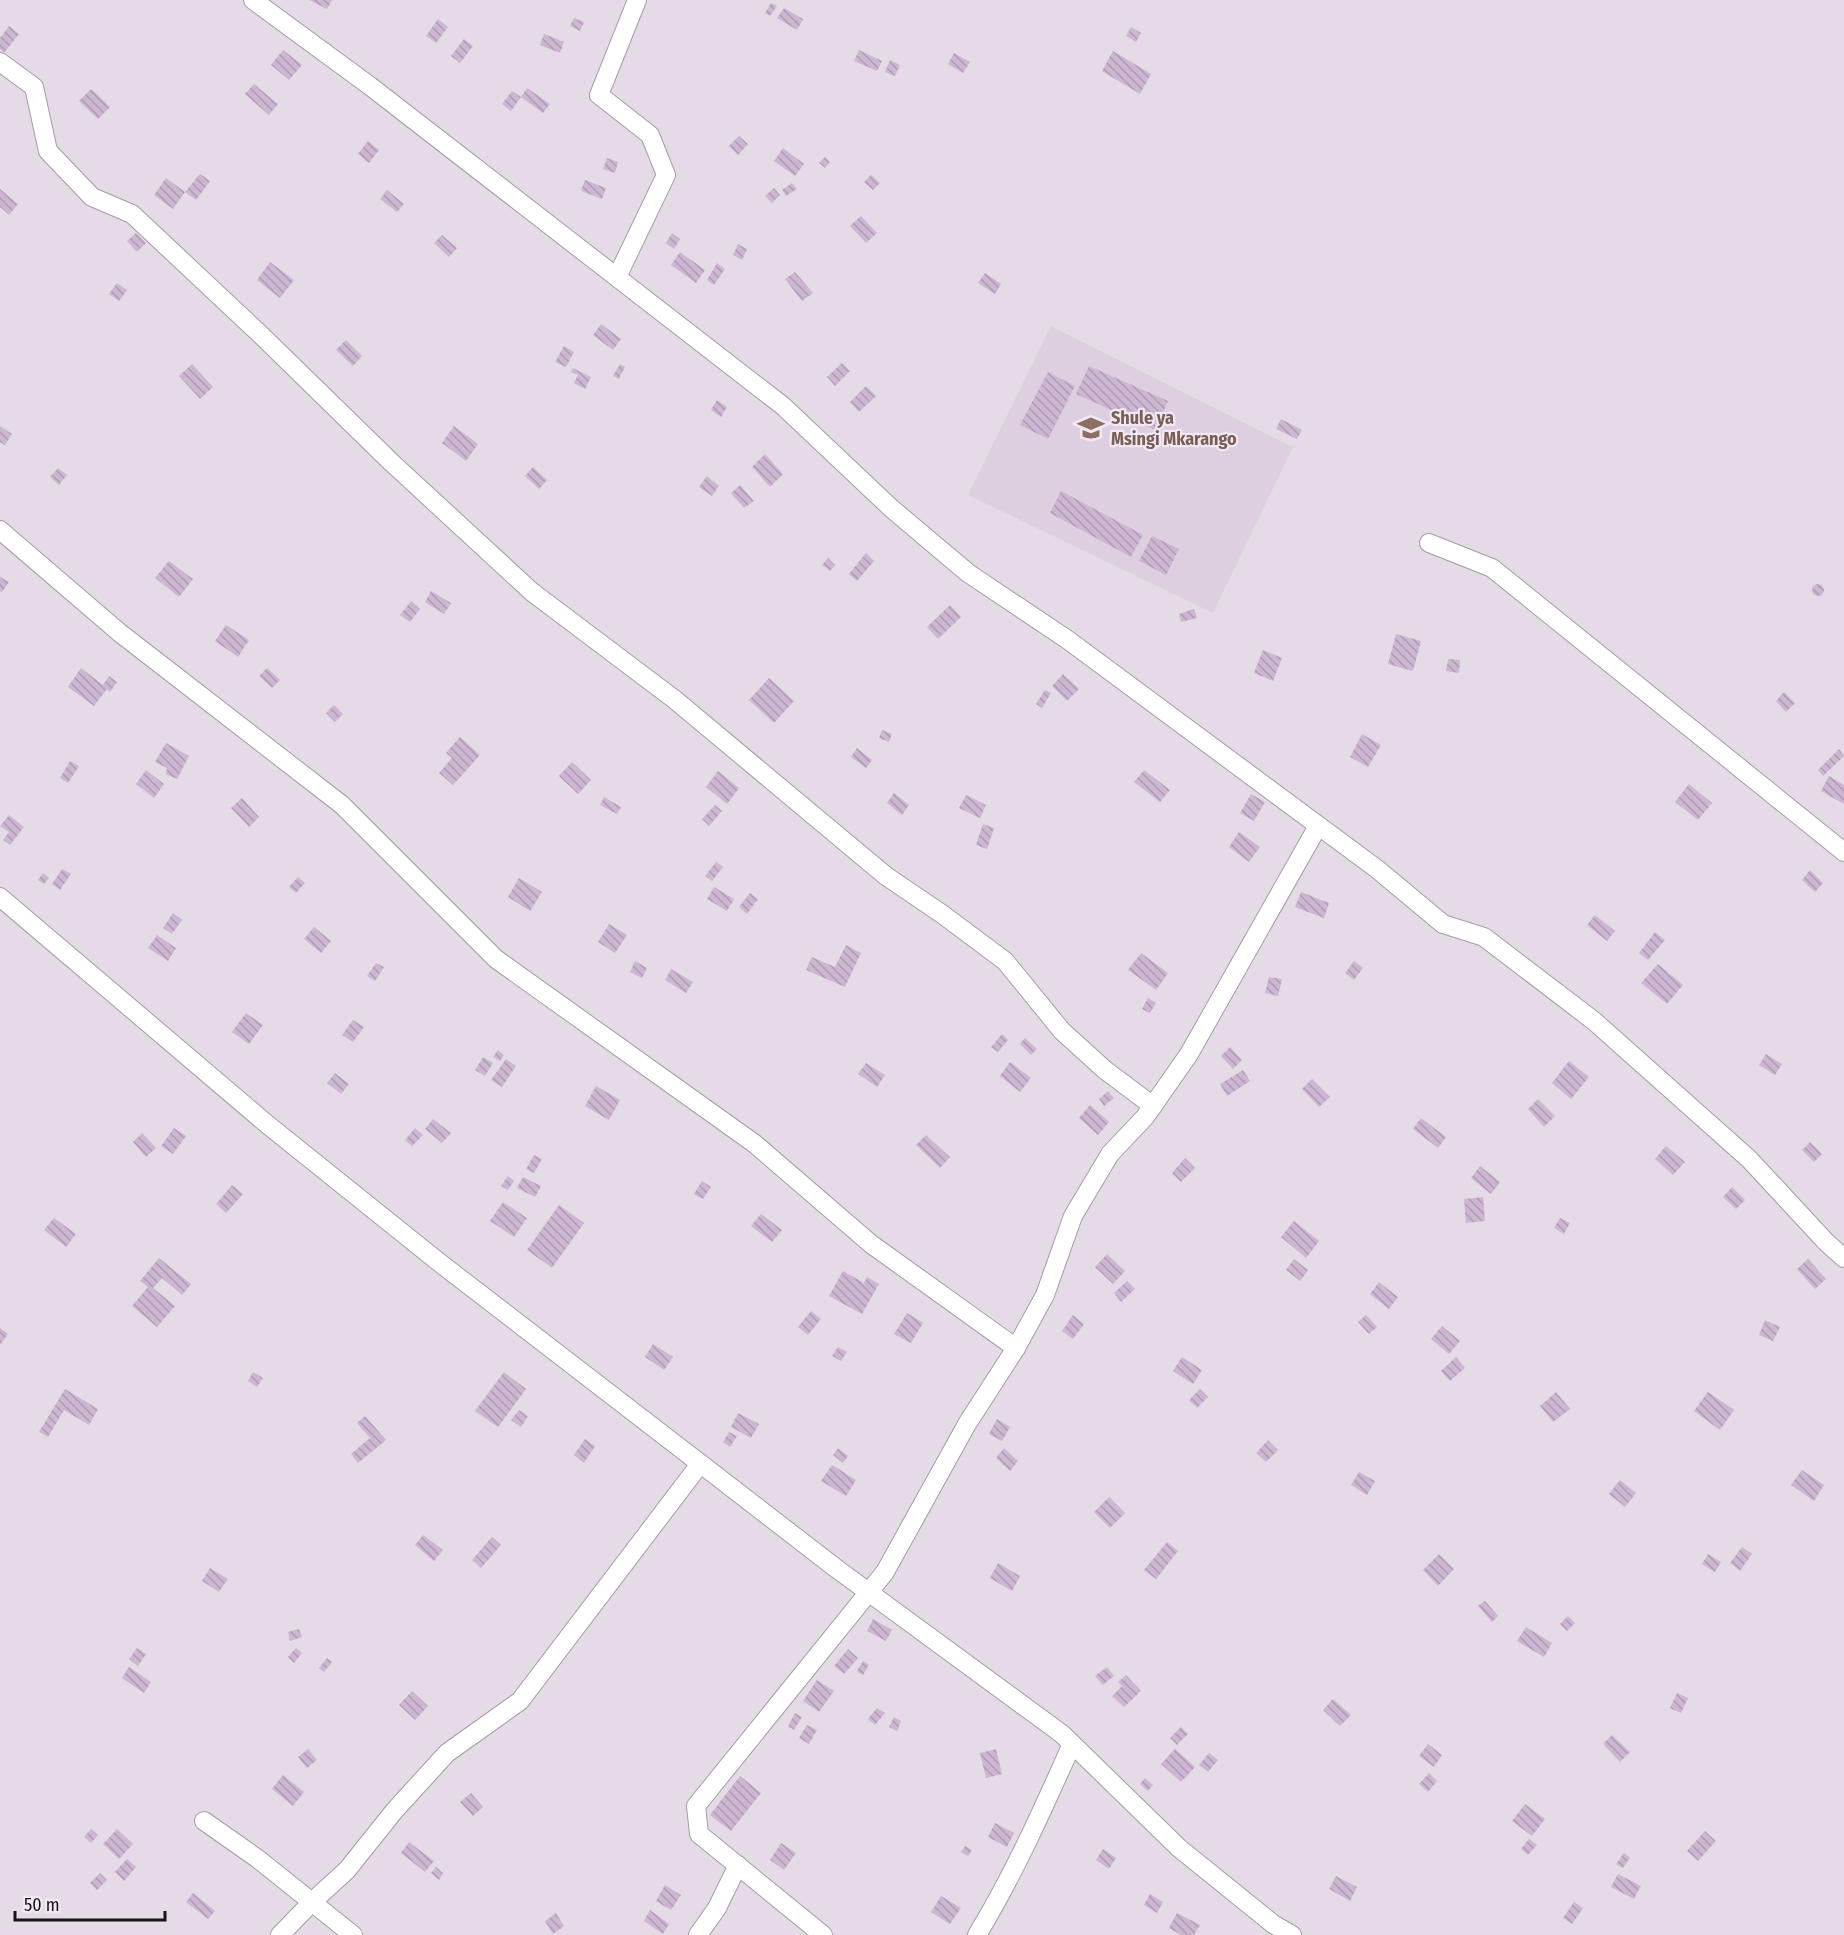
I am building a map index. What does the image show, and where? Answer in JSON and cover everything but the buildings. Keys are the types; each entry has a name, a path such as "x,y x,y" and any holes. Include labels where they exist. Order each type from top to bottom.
{"street":[{"path":"253,0 370,86 783,406 891,508 968,573 1068,640 1377,869 1443,924 1484,937 1594,1021 1749,1158 1827,1243 1844,1258"},
{"path":"617,277 666,175 650,135 599,95 637,0"},
{"path":"0,62 34,87 48,151 92,197 132,214 391,462 532,592 674,699 886,876 1005,961 1062,1031 1105,1070 1153,1106"},
{"path":"0,530 120,633 342,805 496,959 755,1144 871,1244 1016,1348"},
{"path":"1429,543 1492,568 1844,852"},
{"path":"823,1935 699,1834 696,1806 885,1572 967,1424 1016,1348 1045,1295 1072,1216 1110,1154 1145,1117 1189,1054 1318,826"},
{"path":"0,897 268,1125 440,1263 868,1592 1062,1734 1179,1848 1273,1924 1292,1935"},
{"path":"280,1935 347,1870 395,1810 447,1753 520,1701 700,1464"},
{"path":"977,1935 1038,1822 1072,1744"},
{"path":"204,1821 258,1859 353,1935"},
{"path":"698,1935 717,1908 738,1865"}],"shaded area":[{"path":"1051,326 1293,447 1213,613 968,495"}],"place":[{"name":"Shule ya Msingi Mkarango","path":"1091,428"}]}
